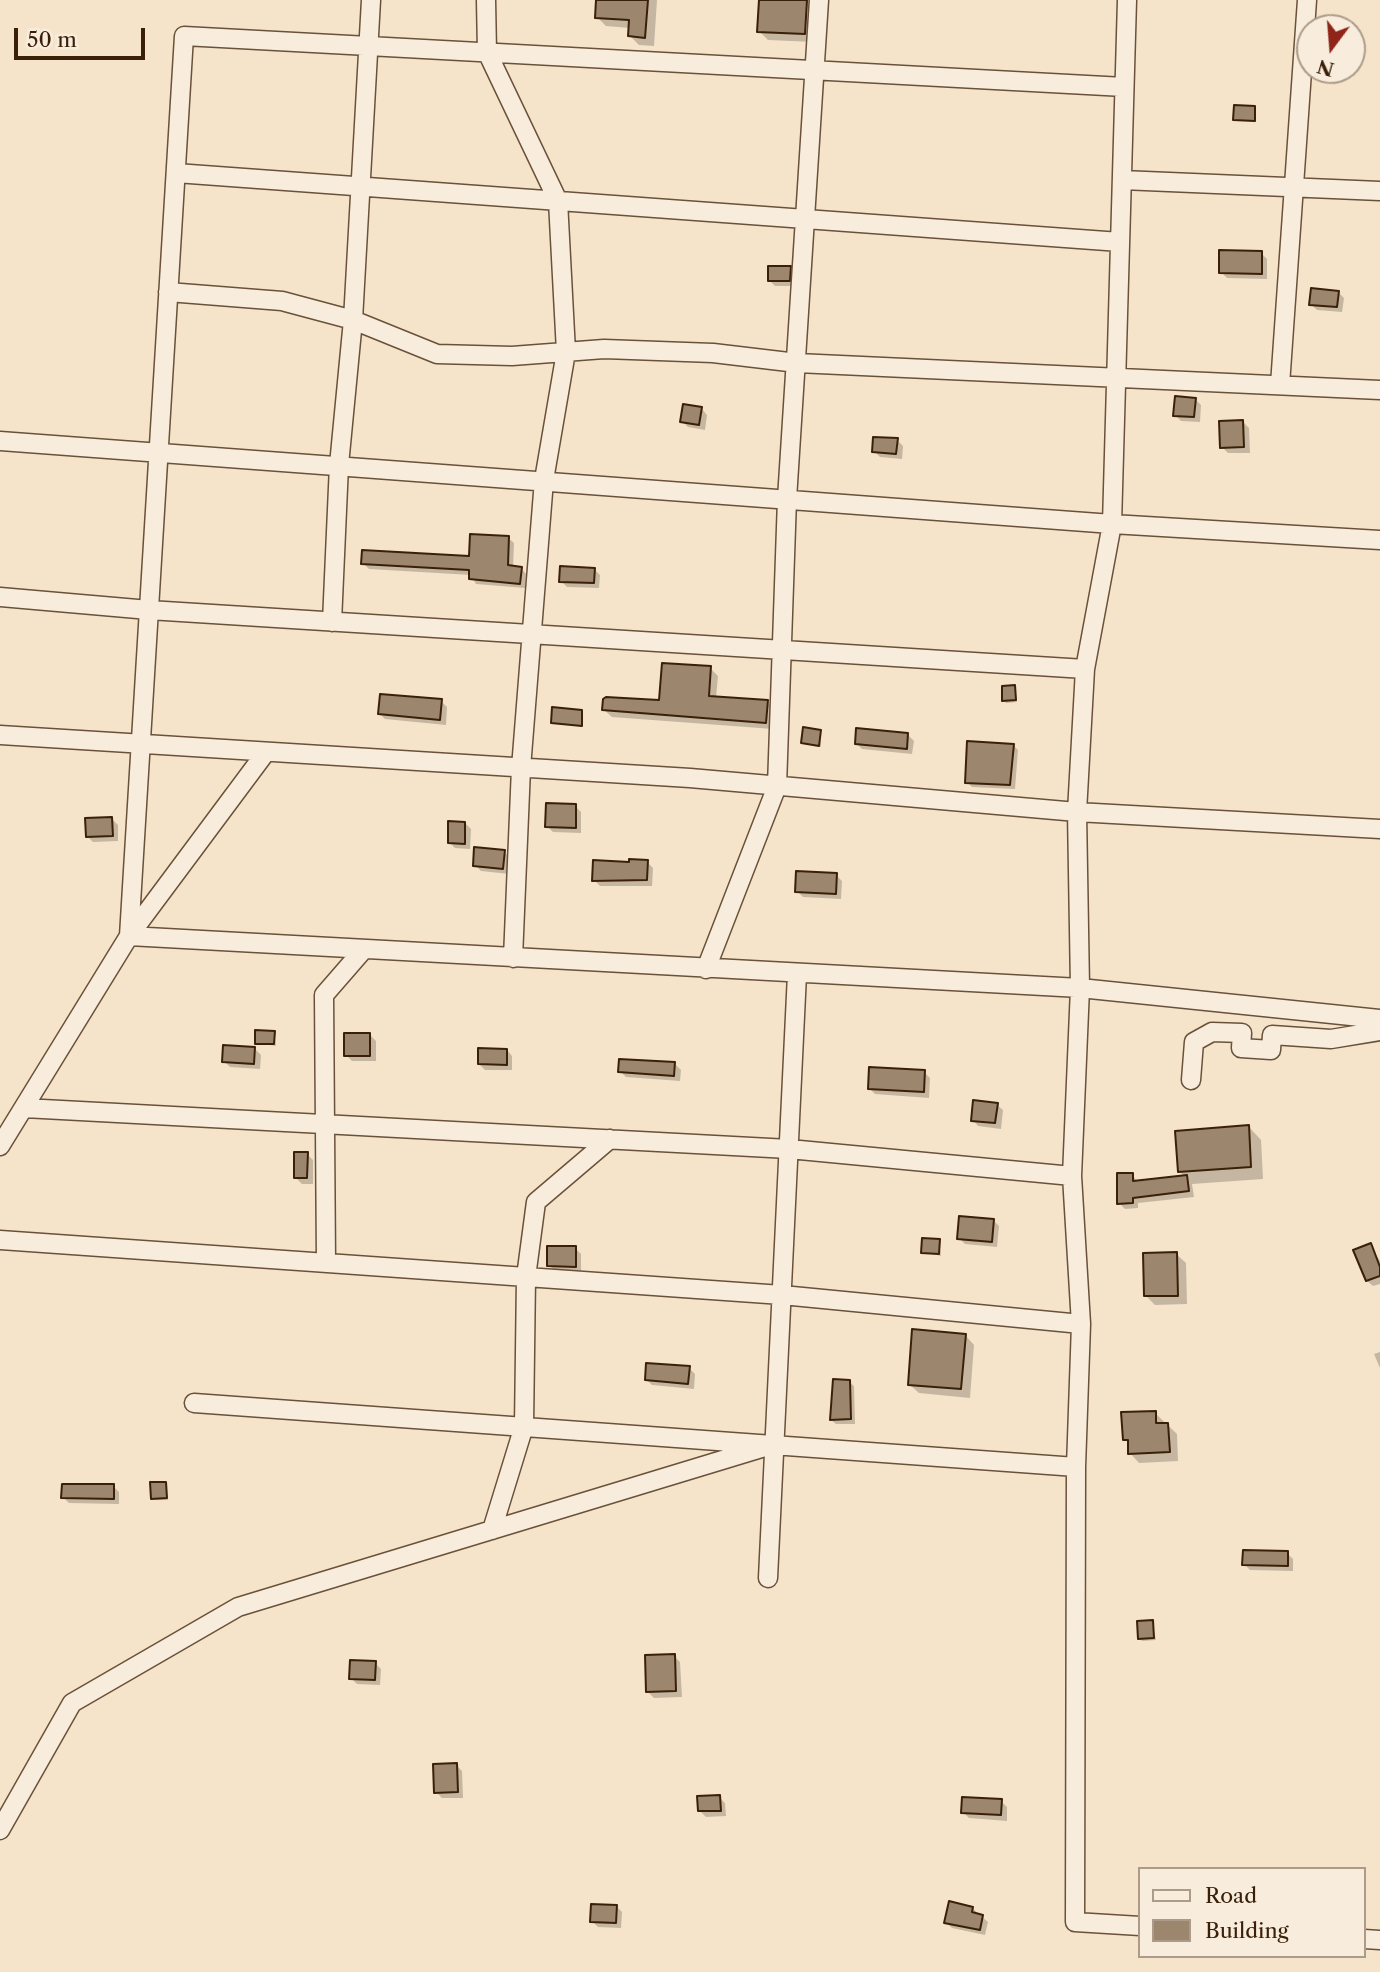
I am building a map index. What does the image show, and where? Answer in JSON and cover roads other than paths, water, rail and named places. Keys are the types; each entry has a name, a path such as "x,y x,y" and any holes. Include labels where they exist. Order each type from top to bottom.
{"street":[{"path":"332,622 339,465 353,320 371,0"},
{"path":"486,0 487,52 558,201 566,352 544,480 521,768 513,958"},
{"path":"706,969 777,786 787,499 819,0"},
{"path":"1127,0 1112,524 1085,669 1077,812 1080,988 1072,1175 1081,1324 1076,1467 1075,1922 1138,1926"},
{"path":"1280,385 1307,0"},
{"path":"129,936 184,36 1125,87"},
{"path":"176,173 1120,242"},
{"path":"1122,180 1380,191"},
{"path":"168,292 282,301 353,320 437,354 512,356 604,349 699,353 797,363 1380,390"},
{"path":"0,441 1112,524 1380,540"},
{"path":"0,597 149,610 1085,669"},
{"path":"0,735 777,786 1077,812 1380,829"},
{"path":"0,1146 129,936 266,752"},
{"path":"129,936 1080,988 1380,1019"},
{"path":"326,1263 324,995 364,950"},
{"path":"768,1578 797,974"},
{"path":"1191,1080 1194,1042 1212,1032 1242,1033 1241,1048 1271,1049 1272,1035 1331,1039 1380,1031"},
{"path":"24,1108 789,1149 1072,1175"},
{"path":"492,1530 524,1426 526,1277 536,1202 610,1139"},
{"path":"0,1240 782,1295 1081,1324"},
{"path":"194,1403 1076,1467"},
{"path":"0,1830 72,1703 238,1607 775,1444"}]}
